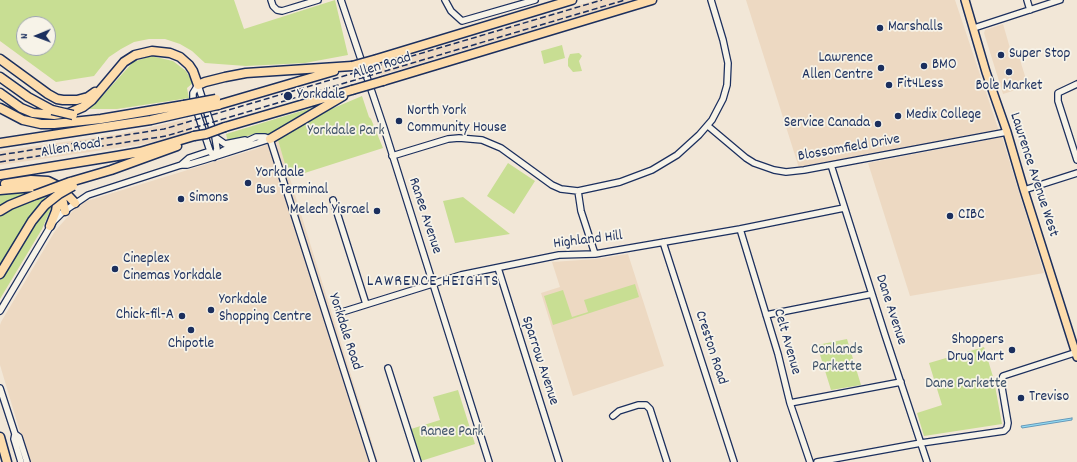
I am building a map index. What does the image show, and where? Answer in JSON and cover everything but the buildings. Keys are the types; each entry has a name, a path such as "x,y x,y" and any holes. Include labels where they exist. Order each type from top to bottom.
{"highway":[{"name":"Allen Road","path":"0,143 151,120 185,109 271,90 572,0"},
{"name":"Allen Road","path":"0,174 123,155 194,138 225,127 652,0"},
{"path":"0,93 21,108 33,113 61,115 77,110 87,104 96,96 120,66 130,57 141,53 158,51 170,53 184,60 193,71 198,85 216,79 246,73 352,66"},
{"path":"0,59 48,94 63,100 77,100 88,97 109,79"},
{"path":"0,77 28,97 52,110 73,115 122,115 185,109"},
{"path":"270,139 352,90"},
{"path":"0,108 19,118 45,124 70,123 122,115"},
{"path":"0,211 10,205 35,195 71,184 194,138"},
{"path":"0,185 39,180 48,182 60,187 75,203"},
{"path":"0,274 32,222 45,205 71,184"},
{"path":"0,190 34,187 47,189 55,196 57,204 50,226"},
{"path":"60,187 65,211"},
{"path":"0,437 7,462"}],"main road":[{"name":"Lawrence Avenue West","path":"965,0 1077,354"}],"street":[{"path":"271,0 273,6 277,10 282,11 318,0"},
{"name":"Ranee Avenue","path":"341,0 382,121 489,462"},
{"path":"445,0 451,11 462,21 519,2 536,0"},
{"path":"392,156 453,138 482,140 501,148 552,185 561,189 578,191 620,182 652,170 677,155 708,126 723,99 727,84 728,70 725,47 711,0"},
{"path":"1027,0 1030,10"},
{"path":"974,28 1060,0"},
{"path":"1077,84 1058,93 1058,101 1077,160"},
{"path":"198,85 215,137 217,149 214,157"},
{"path":"198,85 193,93 193,100 210,151 214,157"},
{"name":"Blossomfield Drive","path":"708,126 746,158 766,168 789,172 1007,132"},
{"path":"214,157 224,150 260,136 270,139"},
{"path":"215,137 225,144 250,140"},
{"path":"0,311 50,226 75,203 88,195 181,165 187,165 270,139"},
{"name":"Yorkdale Road","path":"270,139 279,163 373,462"},
{"path":"181,165 189,158 210,151"},
{"name":"Dane Avenue","path":"831,165 927,462"},
{"path":"1024,190 1077,173"},
{"path":"578,191 581,211 595,254"},
{"path":"333,200 366,304"},
{"name":"Highland Hill","path":"339,313 461,275 559,256 595,254 740,229 844,208"},
{"name":"Celt Avenue","path":"740,229 780,360 790,403 810,462"},
{"name":"Creston Road","path":"663,242 734,462"},
{"name":"Sparrow Avenue","path":"498,268 559,462"},
{"path":"766,315 872,294"},
{"path":"817,462 921,443 1001,432 1006,430 1008,423 1001,382 1004,376 1077,354"},
{"path":"388,368 418,462"},
{"path":"790,403 901,382"},
{"path":"0,388 15,434 14,439 21,462"},
{"path":"613,416 619,411 638,405 646,405 650,409 666,462"},
{"path":"15,434 19,438 27,462"}],"shaded area":[{"path":"596,0 633,0 381,75 378,65"},
{"path":"746,0 955,0 999,131 799,168"},
{"path":"1003,24 1012,55 1018,53 1028,86 1003,94 984,33 985,30"},
{"path":"188,119 192,131 167,139 145,144 0,165 0,151 120,134"},
{"path":"1002,137 1044,273 910,296 868,163"},
{"path":"278,140 378,462 29,462 0,365 0,325 55,231 80,203 256,149"},
{"path":"628,254 664,366 573,396 541,293 560,287 552,262 596,259"}],"green space":[{"path":"0,0 234,0 244,29 335,0 348,55 305,63 246,66 205,63 192,51 180,44 165,39 149,39 134,42 109,57 94,76 56,82 20,56 56,56 56,16 16,16 16,53 0,41"},
{"path":"562,45 565,58 544,64 541,51"},
{"path":"579,53 582,56 579,61 582,71 573,72 568,66 568,59 570,54"},
{"path":"151,56 173,61 186,71 193,83 187,88 189,98 117,109 87,109 98,101 133,62"},
{"name":"Yorkdale Park","path":"362,96 369,117 383,148 289,178 278,140 315,116"},
{"path":"318,106 269,136 262,133 254,134 228,142 226,134"},
{"path":"508,163 535,181 514,214 487,196"},
{"path":"41,190 0,208 0,193"},
{"path":"43,196 48,199 24,227 0,266 0,216 7,211"},
{"path":"463,197 510,234 455,243 443,201"},
{"path":"53,204 42,229 0,299 0,280 40,217"},
{"path":"635,284 639,297 553,325 544,296 563,290 572,317 588,312 584,300"},
{"name":"Conlands Parkette","path":"847,339 861,385 831,390 817,345"},
{"name":"Dane Parkette","path":"984,347 994,380 1002,424 924,436 917,413 942,405 929,363"},
{"name":"Ranee Park","path":"458,390 475,444 421,461 411,429 440,420 433,397"}],"water":[{"path":"1072,418 1072,420 1022,428 1021,426"}],"railway":[{"path":"0,155 164,129 602,0"},
{"path":"0,162 166,136 625,0"}],"place":[{"name":"Marshalls","path":"880,28"},
{"name":"Super Stop","path":"1001,55"},
{"name":"BMO","path":"924,66"},
{"name":"Lawrence Allen Centre","path":"881,68"},
{"name":"Bole Market","path":"1009,72"},
{"name":"Fit4Less","path":"889,85"},
{"name":"Yorkdale","path":"288,96"},
{"name":"Medix College","path":"898,116"},
{"name":"North York Community House","path":"399,121"},
{"name":"Service Canada","path":"878,124"},
{"name":"Yorkdale Bus Terminal","path":"248,183"},
{"name":"Simons","path":"181,199"},
{"name":"Melech Yisrael","path":"377,211"},
{"name":"CIBC","path":"950,216"},
{"name":"Cineplex Cinemas Yorkdale","path":"115,269"},
{"name":"Yorkdale Shopping Centre","path":"211,310"},
{"name":"Chick-fil-A","path":"182,316"},
{"name":"Chipotle","path":"191,330"},
{"name":"Shoppers Drug Mart","path":"1012,350"},
{"name":"Treviso","path":"1021,398"}],"district":[{"name":"LAWRENCE HEIGHTS","path":"433,283"}]}
